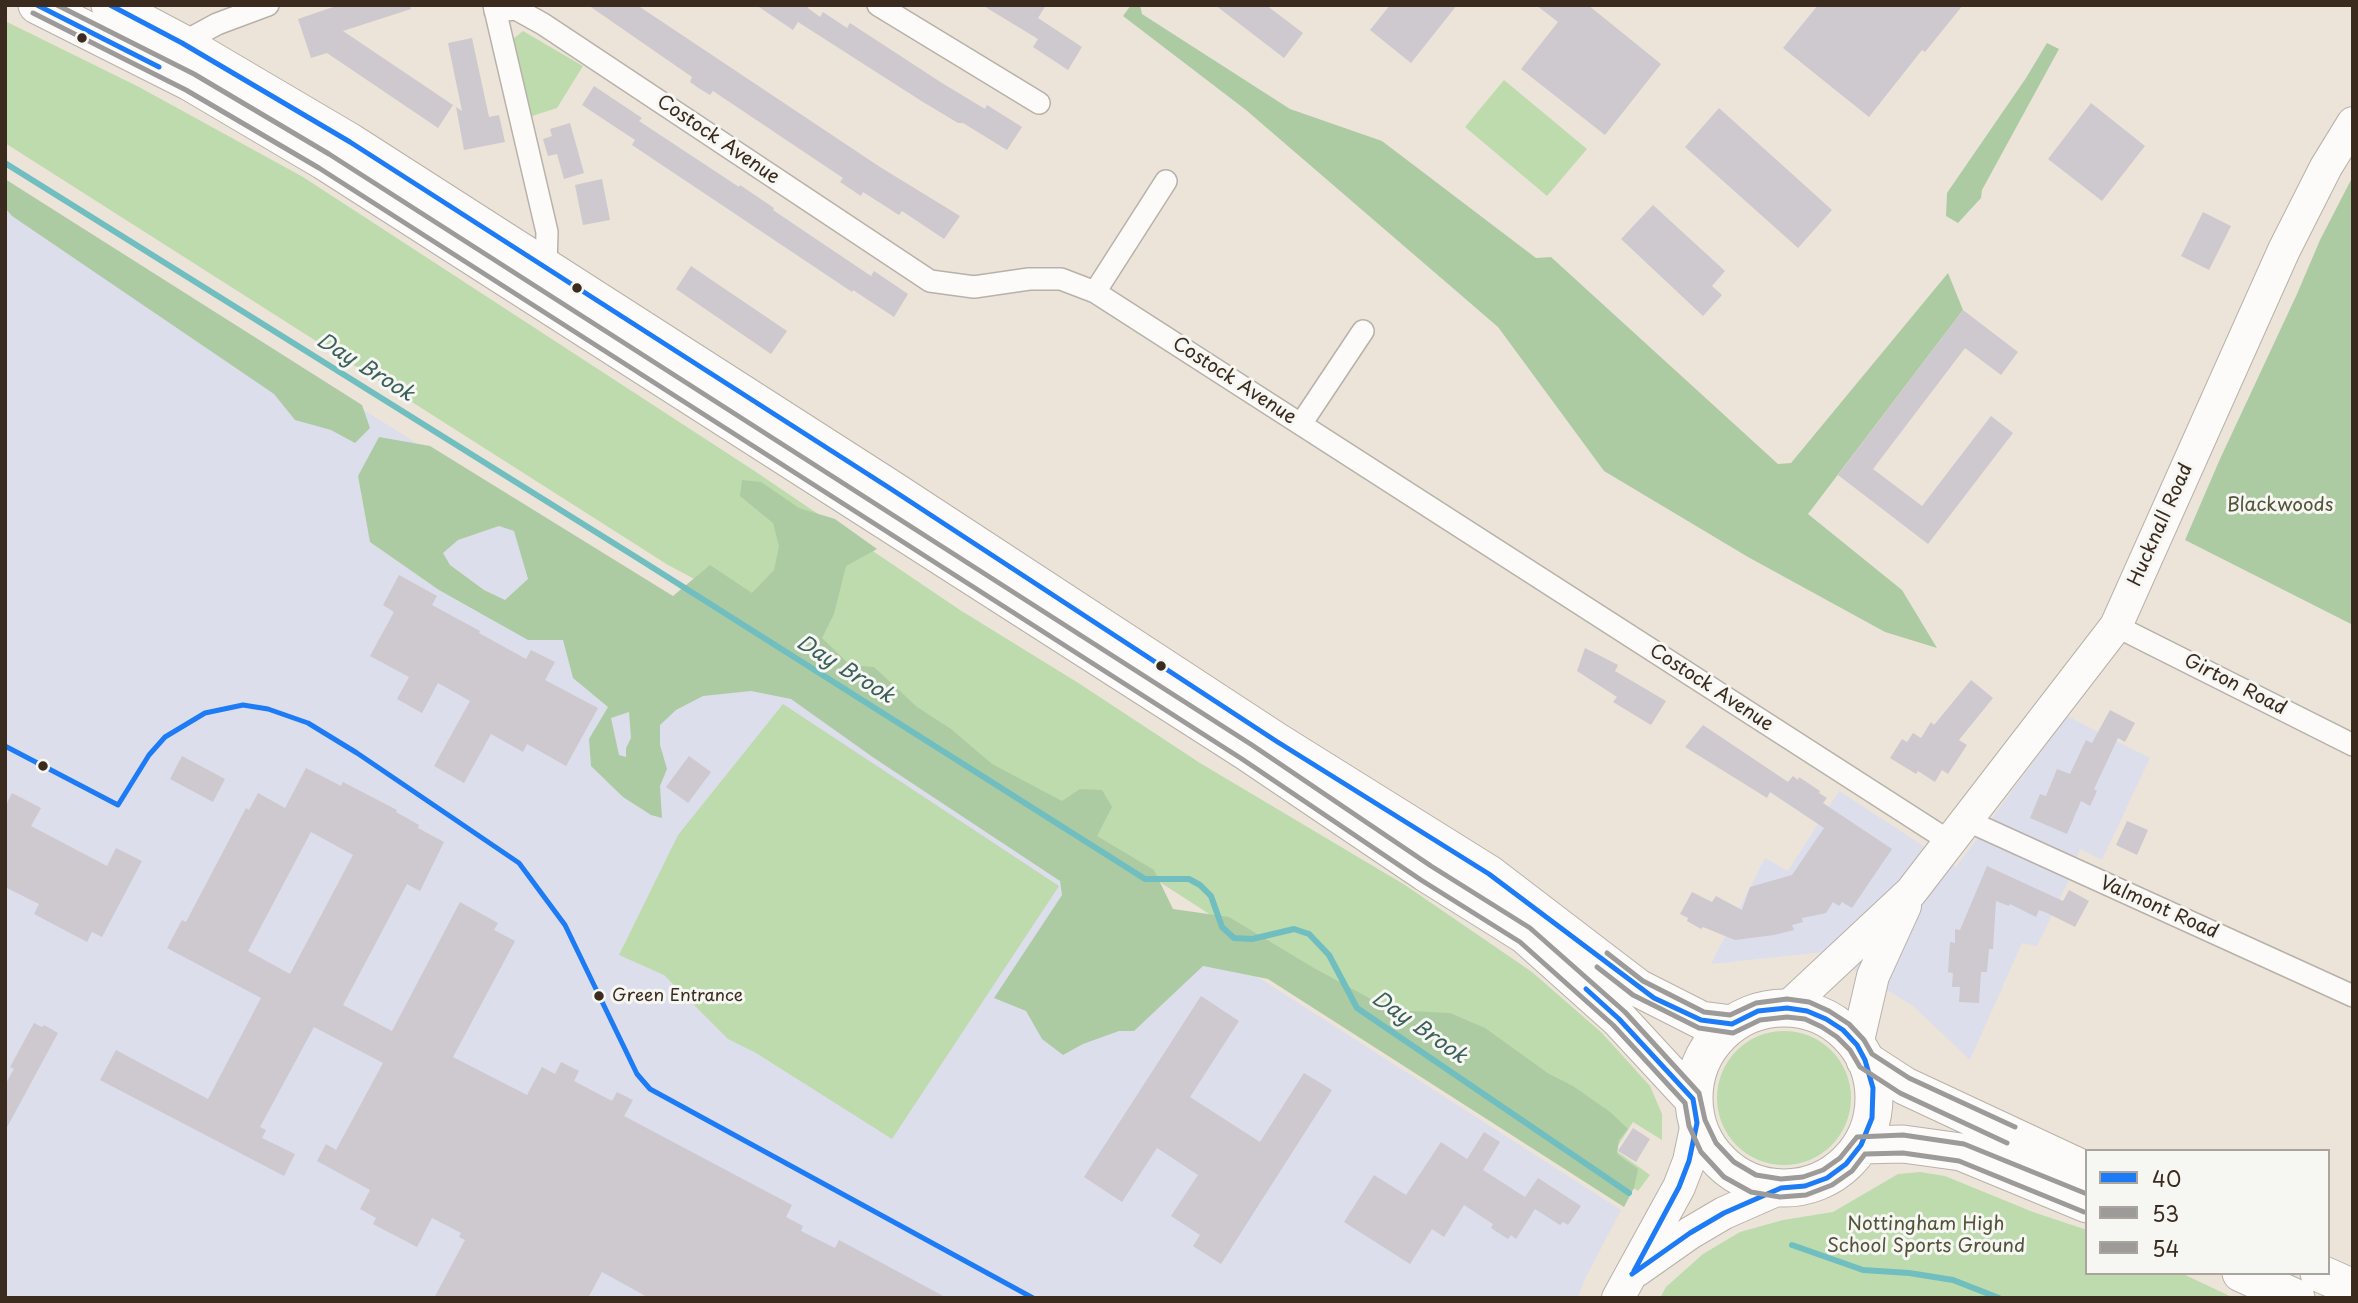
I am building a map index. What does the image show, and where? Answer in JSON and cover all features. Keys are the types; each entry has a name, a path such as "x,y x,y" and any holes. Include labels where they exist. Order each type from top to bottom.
{"highway":[{"path":"37,5 190,82 259,121 539,281 891,489 1264,733 1489,874 1638,988 1701,1020 1732,1024"},
{"path":"110,5 182,43 350,142 539,281 1426,873 1525,935 1619,1019 1695,1111 1709,1149 1728,1169 1753,1183 1781,1188 1805,1186 1827,1178 1846,1164 1861,1145 1872,1118 1874,1088 1861,1053"},
{"path":"1695,1111 1698,1070 1711,1045 1732,1024 1758,1012 1787,1008 1807,1011 1843,1030 1861,1053 1905,1086 2085,1170"},
{"path":"1861,1145 1903,1144 1961,1152 2085,1203"},
{"path":"2245,1275 2296,1298"},
{"path":"2324,1275 2353,1288"}],"main road":[{"name":"Hucknall Road","path":"1787,1008 1911,892 2116,626 2284,250 2326,167 2353,123"},
{"name":"Hucknall Road","path":"1861,1053 1873,976 1911,892"},
{"path":"1625,1286 1679,1187 1689,1161 1695,1111"},
{"path":"1625,1286 1690,1233 1724,1213 1781,1188"}],"street":[{"path":"182,43 217,24 268,5"},
{"path":"878,5 1039,103"},
{"path":"495,8 547,232 539,281"},
{"name":"Costock Avenue","path":"495,8 516,9 543,24 930,281 974,287 1030,279 1061,279 1095,292 1301,424 1958,831"},
{"path":"1095,292 1166,181"},
{"path":"1301,424 1363,331"},
{"name":"Girton Road","path":"2116,626 2353,745"},
{"name":"Valmont Road","path":"1958,831 2353,996"}],"shaded area":[{"path":"5,184 915,757 1621,1210 1578,1298 5,1298"},
{"path":"2067,716 2150,758 2102,860 2080,849 2068,882 2037,946 2022,943 1970,1060 1913,1006 1824,952 1711,964 1765,858 1788,871 1839,791 1956,867"}],"green space":[{"path":"1131,5 1140,5 1142,14 1290,109 1382,141 1536,258 1551,257 1778,464 1791,463 1948,273 1963,310 1808,514 1902,590 1937,648 1885,632 1748,557 1604,471 1498,327 1246,110 1123,16"},
{"path":"5,21 139,87 303,177 753,470 960,610 1080,684 1200,763 1405,885 1532,972 1602,1033 1650,1086 1662,1114 1662,1140 1633,1122 1615,1150 1650,1175 1638,1191 713,589 668,565 5,143"},
{"path":"523,31 583,66 557,108 529,117 513,39"},
{"path":"2047,43 2059,49 1982,190 1981,198 1958,223 1946,216 1947,193"},
{"path":"1504,80 1587,149 1547,196 1465,127"},
{"name":"Blackwoods","path":"2353,176 2353,625 2185,540 2320,240"},
{"path":"5,179 362,405 370,428 355,443 331,430 295,420 274,394 12,216 5,208"},
{"path":"379,437 430,446 673,596 710,565 752,593 774,570 779,546 773,523 740,496 742,480 761,482 799,508 835,519 877,549 846,566 834,614 822,638 850,665 874,667 917,707 951,729 992,764 1062,801 1080,789 1102,790 1112,807 1097,836 1154,870 1173,909 1229,917 1391,1010 1450,1013 1485,1028 1549,1074 1573,1086 1610,1112 1628,1129 1619,1140 1617,1154 1638,1169 1634,1188 1624,1207 1268,979 1203,966 1134,1031 1119,1031 1083,1044 1063,1055 1042,1039 1026,1011 994,998 1062,895 1060,881 874,758 791,699 751,691 703,696 676,710 660,725 660,745 667,769 660,786 662,818 651,815 623,797 591,766 589,739 608,707 573,678 563,640 528,640 439,590 370,542 358,476","holes":["499,526 514,531 528,579 505,600 484,590 450,565 443,553 458,540","629,712 631,738 626,748 626,757 619,755 611,718"]},
{"path":"783,704 1059,886 892,1139 756,1053 728,1039 664,975 619,955 678,835"},
{"path":"1784,1031 1810,1036 1831,1051 1846,1072 1851,1098 1846,1124 1831,1145 1810,1160 1784,1165 1758,1160 1737,1145 1722,1124 1717,1098 1722,1072 1737,1051 1758,1036"},
{"name":"Nottingham High School Sports Ground","path":"1920,1172 1945,1176 2033,1212 2085,1229 2085,1275 2185,1275 2234,1298 1660,1298 1666,1287 1703,1254 1740,1232 1783,1220 1833,1212 1898,1174"}],"building":[{"path":"339,5 410,5 411,9 343,31 453,105 438,128 327,53 311,58 298,19"},
{"path":"588,5 637,5 880,167 960,216 944,239 902,211 899,215 863,192 861,196 840,182 843,178 713,91 710,95 700,89 690,82 692,77"},
{"path":"756,5 809,5 808,8 820,17 823,12 847,28 850,23 985,109 987,105 1022,127 1007,150 923,102 798,22 793,30"},
{"path":"982,5 1046,5 1038,18 1082,47 1068,70 1033,47 1038,39"},
{"path":"1215,5 1266,5 1303,33 1284,58"},
{"path":"1390,5 1457,5 1411,63 1370,30"},
{"path":"1536,5 1588,5 1661,64 1605,135 1521,69 1558,22"},
{"path":"1818,5 1963,5 1925,52 1922,50 1869,117 1783,48"},
{"path":"472,38 489,117 499,115 505,142 464,150 456,107 462,111 448,43"},
{"path":"594,86 642,118 639,121 739,187 740,185 871,276 874,271 908,294 894,317 853,290 852,292 632,145 635,140 582,105"},
{"path":"2091,103 2145,146 2102,201 2048,159"},
{"path":"1719,108 1832,210 1798,248 1685,147"},
{"path":"570,123 584,173 564,179 557,154 548,156 543,139 552,136 550,129"},
{"path":"602,179 610,220 583,225 575,185"},
{"path":"1653,205 1725,271 1712,286 1722,295 1703,316 1621,239"},
{"path":"2203,212 2231,226 2209,270 2181,256"},
{"path":"691,266 787,331 771,354 676,289"},
{"path":"1963,310 2018,352 2001,375 1965,348 1873,469 1922,506 1991,416 2013,433 1928,544 1838,475"},
{"path":"399,575 437,596 432,605 480,631 479,633 526,659 531,650 555,662 545,680 598,708 566,766 527,744 523,752 491,734 464,783 434,766 470,701 438,683 422,713 397,699 409,677 370,656 394,612 383,605"},
{"path":"1585,648 1618,665 1615,671 1666,701 1651,725 1613,702 1617,697 1577,671"},
{"path":"1971,680 1993,698 1959,740 1967,745 1948,774 1942,770 1935,782 1890,758 1902,739 1907,742 1913,733 1921,738 1931,722 1934,725"},
{"path":"2110,710 2135,723 2125,742 2118,738 2094,789 2097,791 2090,806 2081,801 2067,834 2030,818 2040,794 2046,796 2057,769 2070,774 2086,740 2092,743"},
{"path":"1703,725 1788,782 1793,776 1798,780 1799,777 1827,798 1823,803 1892,849 1852,908 1842,902 1839,906 1833,902 1826,913 1802,918 1803,922 1792,925 1794,930 1735,940 1703,927 1701,929 1680,914 1692,892 1712,902 1716,896 1742,910 1750,887 1792,875 1824,828 1770,792 1767,798 1685,747"},
{"path":"182,756 225,779 213,802 170,779"},
{"path":"689,756 711,772 688,803 666,787"},
{"path":"306,768 341,786 343,782 397,810 396,812 419,825 418,828 444,842 420,891 407,884 343,1005 392,1031 460,902 498,923 494,930 515,941 453,1057 527,1095 542,1067 555,1074 561,1062 579,1071 574,1081 612,1101 617,1092 633,1100 624,1116 792,1205 786,1217 803,1226 801,1231 835,1248 839,1240 947,1298 649,1298 602,1272 588,1298 434,1298 465,1240 459,1237 461,1233 432,1218 417,1247 373,1224 376,1218 360,1209 370,1190 317,1161 326,1144 336,1150 383,1063 314,1027 260,1127 266,1130 262,1138 295,1154 284,1176 100,1080 116,1050 208,1099 261,998 167,948 182,920 186,922 246,808 249,810 258,793 285,808","holes":["311,832 353,855 290,974 248,951"]},
{"path":"12,793 41,808 31,826 107,866 116,848 142,861 102,937 92,932 87,942 34,914 39,904 5,887 5,807"},
{"path":"2127,821 2148,830 2137,855 2116,845"},
{"path":"1987,866 2063,901 2069,890 2089,901 2075,927 2039,910 2036,917 2010,904 2009,906 1996,901 1993,949 1989,949 1987,972 1981,972 1979,1003 1959,1002 1960,987 1952,987 1953,973 1948,972 1950,942 1955,943 1955,929 1960,930"},
{"path":"1201,996 1239,1021 1190,1097 1260,1142 1304,1073 1332,1090 1221,1264 1193,1246 1200,1235 1171,1216 1198,1175 1157,1148 1122,1202 1084,1177"},
{"path":"34,1023 58,1033 5,1131 5,1085 14,1069 10,1067"},
{"path":"1633,1128 1650,1139 1636,1162 1618,1151"},
{"path":"1484,1132 1500,1142 1483,1170 1525,1197 1538,1178 1581,1206 1568,1225 1563,1222 1560,1225 1535,1209 1516,1239 1511,1235 1508,1239 1491,1228 1493,1224 1464,1205 1444,1237 1432,1229 1410,1264 1344,1222 1374,1175 1406,1195 1441,1142 1467,1159"}],"waterway":[{"name":"Day Brook","path":"5,163 1145,879 1189,879 1200,885 1211,896 1222,927 1234,938 1252,939 1294,929 1309,934 1329,955 1357,1008 1629,1193"},
{"name":"Day Brook","path":"1792,1245 1863,1270 1953,1280 1999,1298"}],"transit line":[{"name":"40","path":"37,5 159,67"},
{"name":"54","path":"57,5 194,74 329,154 1252,745 1431,866 1530,928 1625,1012 1699,1093 1705,1120 1716,1143 1734,1162 1756,1175 1781,1179 1803,1177 1823,1170 1840,1158 1857,1137 1903,1135 1964,1144 2085,1193"},
{"name":"40","path":"110,5 182,43 350,142 891,489 1276,741 1489,874 1654,998 1701,1020 1732,1024 1758,1011 1787,1008 1807,1011 1843,1030 1857,1045 1865,1060 1873,1088 1872,1118 1861,1145 1846,1164 1827,1178 1805,1186 1781,1188 1724,1213 1690,1233 1632,1274"},
{"name":"53","path":"33,13 186,90 319,168 1242,759 1421,880 1520,942 1613,1025 1685,1103 1689,1126 1701,1152 1724,1177 1751,1192 1780,1197 1806,1195 1832,1185 1852,1171 1865,1154 1903,1153 1959,1161 2084,1212"},
{"name":"40","path":"5,746 118,805 149,755 165,737 205,713 243,705 268,709 308,723 519,863 565,925 637,1074 650,1089 1033,1298"},
{"name":"54","path":"1607,953 1643,981 1704,1012 1730,1015 1756,1003 1787,999 1809,1002 1849,1024 1864,1040 1872,1054 1909,1078 2015,1127"},
{"name":"53","path":"1597,967 1633,995 1699,1028 1733,1033 1760,1020 1787,1017 1805,1019 1837,1037 1850,1050 1860,1067 1900,1093 2007,1143"},
{"name":"40","path":"1586,989 1619,1019 1693,1099 1697,1123 1689,1161 1679,1187 1634,1271"}],"place":[{"name":"Green Entrance","path":"599,996"}]}
